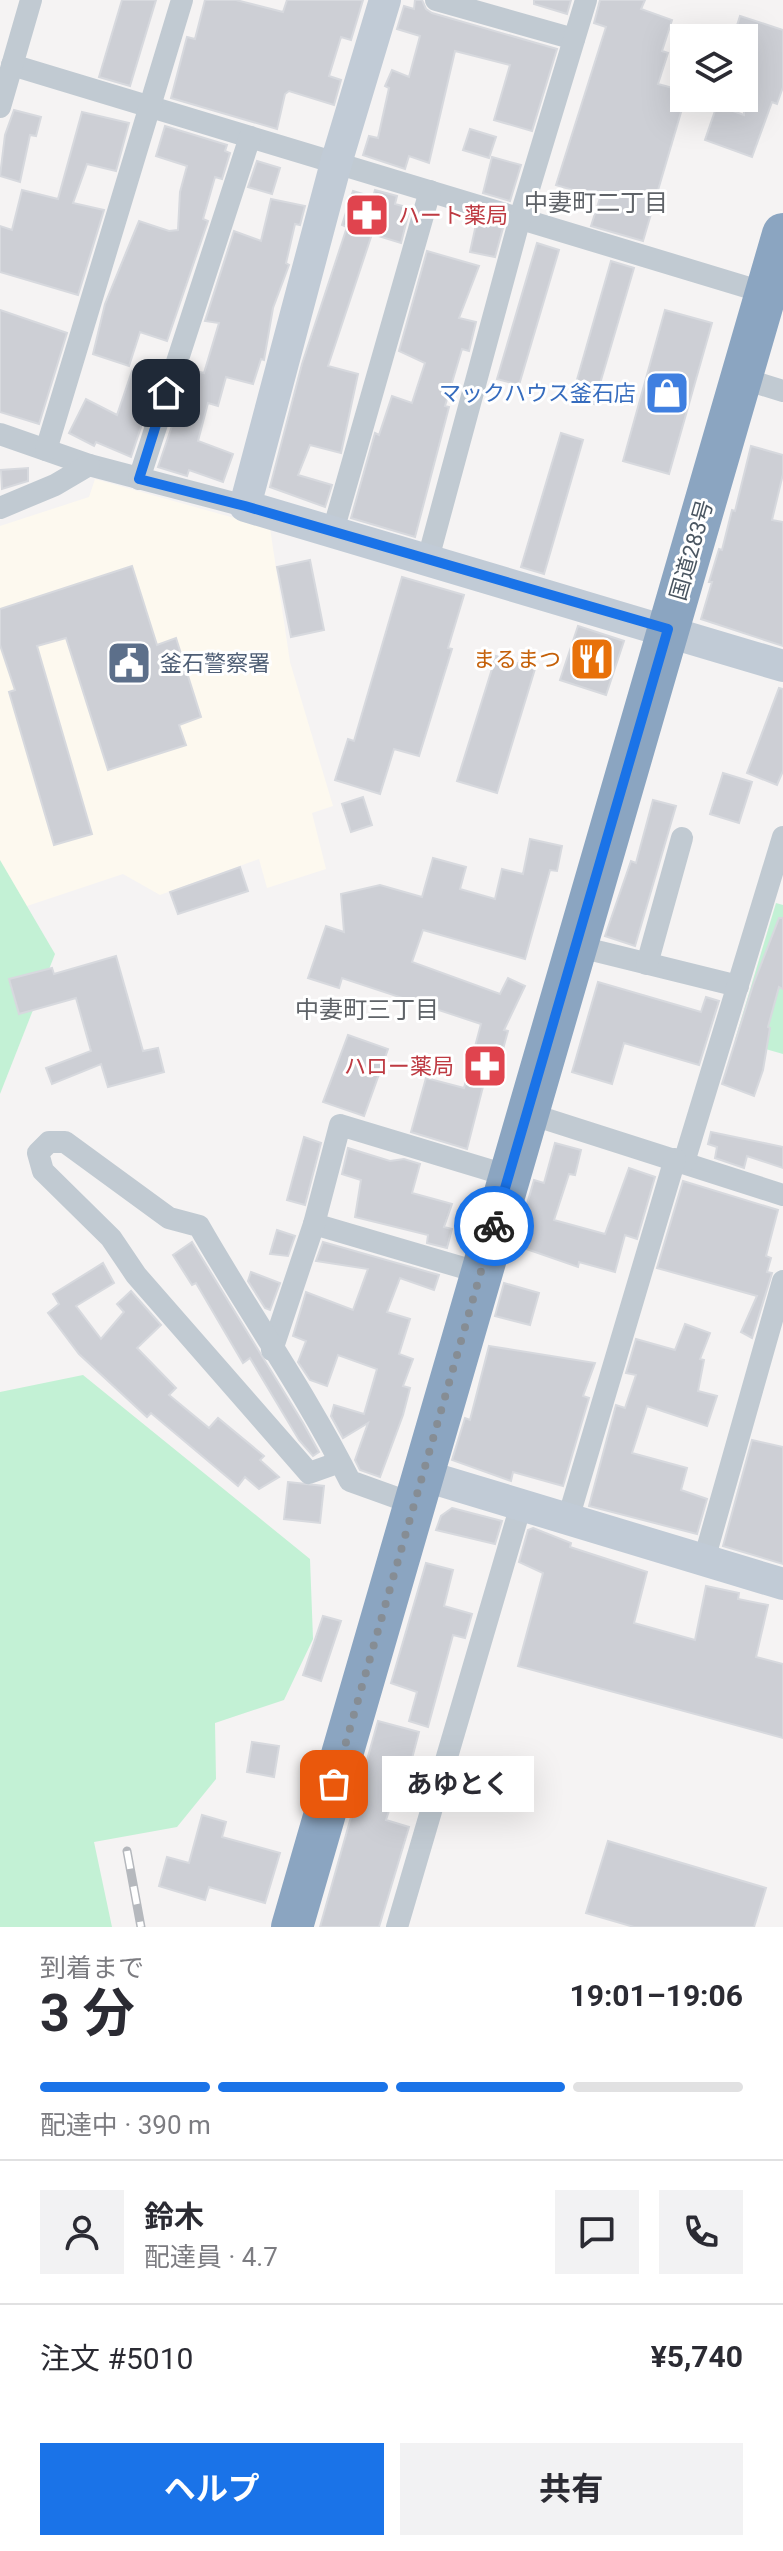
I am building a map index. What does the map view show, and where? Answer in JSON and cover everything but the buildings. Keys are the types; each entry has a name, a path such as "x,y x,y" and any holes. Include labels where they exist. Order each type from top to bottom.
{"highway":[{"name":"国道283号","path":"292,1927 783,234"}],"street":[{"path":"0,107 31,0"},
{"path":"46,450 182,0"},
{"path":"245,506 336,163 385,0"},
{"path":"436,0 574,39"},
{"path":"428,559 520,218 586,0"},
{"path":"12,65 766,293"},
{"path":"139,479 250,137"},
{"path":"333,531 430,191"},
{"path":"741,378 783,391"},
{"path":"0,434 89,465 333,531 783,666"},
{"path":"0,508 55,485 89,465"},
{"path":"568,1519 783,837"},
{"path":"647,964 682,838"},
{"path":"576,946 738,986"},
{"path":"527,1113 783,1195"},
{"path":"272,1350 314,1224 340,1125 509,1176"},
{"path":"340,1462 309,1473 136,1275 111,1238 43,1171 38,1153 49,1142 65,1142 169,1218 199,1226 340,1462 350,1481 521,1505 783,1584"},
{"path":"314,1224 481,1273"},
{"path":"704,1560 783,1281"},
{"path":"397,1927 521,1505"}],"shaded area":[{"path":"95,479 270,528 290,662 333,806 312,813 326,869 267,888 259,859 160,895 123,874 0,915 0,526 89,497"}],"green space":[{"path":"0,860 55,954 0,1094"},
{"path":"776,903 783,905 783,1054 735,1040"},
{"path":"83,1375 310,1559 313,1639 284,1700 215,1723 216,1779 177,1827 94,1842 112,1927 0,1927 0,1392"}],"railway":[{"path":"127,1851 141,1927"}],"way so far":[{"path":"334,1784 494,1226"}],"place":[{"name":"ハート薬局","path":"367,215"},
{"name":"マックハウス釜石店","path":"667,393"},
{"name":"まるまつ","path":"592,659"},
{"name":"釜石警察署","path":"129,663"},
{"name":"ハロー薬局","path":"485,1066"},
{"name":"あゆとく","path":"334,1784"}],"district":[{"name":"中妻町二丁目","path":"596,203"},
{"name":"中妻町三丁目","path":"367,1010"}],"route":[{"path":"166,393 139,479 245,506 668,629 494,1226"}]}
